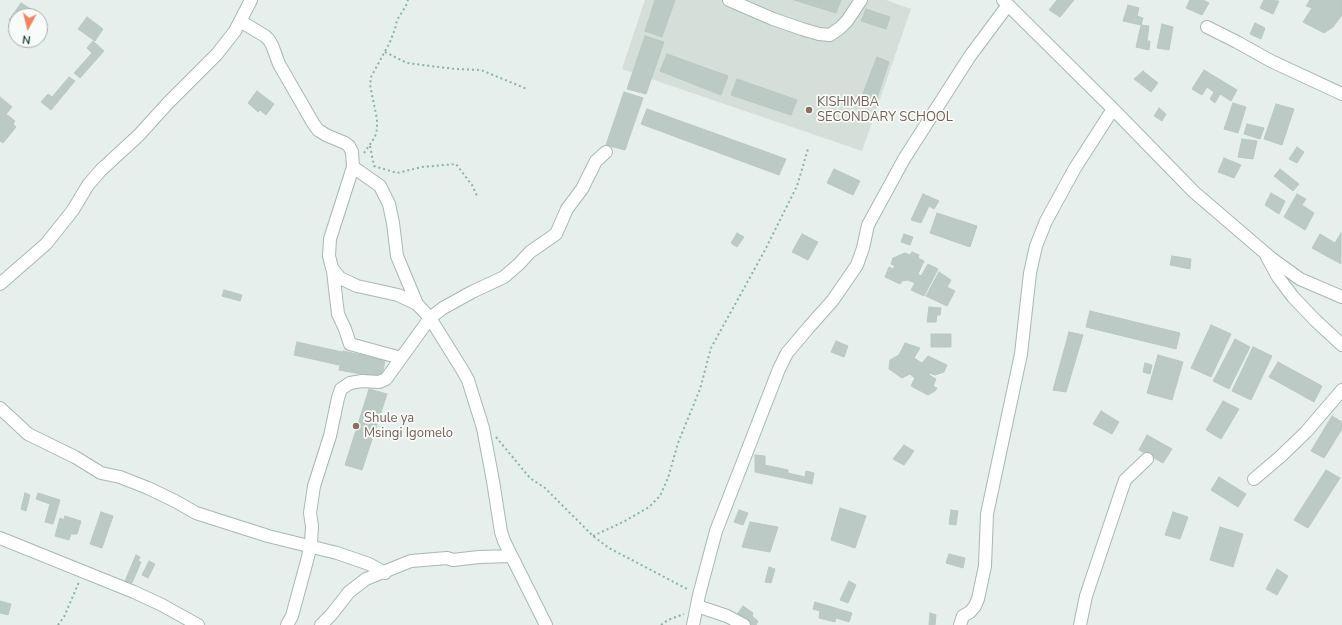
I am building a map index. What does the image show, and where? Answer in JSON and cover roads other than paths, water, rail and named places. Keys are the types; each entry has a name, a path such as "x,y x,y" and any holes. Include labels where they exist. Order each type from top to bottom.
{"street":[{"path":"0,284 46,244 73,210 88,185 101,170 140,135 168,102 207,65 235,31 251,0"},
{"path":"729,0 780,22 813,32 830,35 847,21 861,0"},
{"path":"744,625 728,616 696,610 716,532 766,403 785,359 809,327 833,300 857,265 863,248 868,225 904,159 1005,3 1114,110 1194,192 1266,254 1300,279 1342,297"},
{"path":"240,21 269,40 279,64 299,97 308,117 318,130 349,146 352,152 354,167 330,239 329,256 330,265 333,271 340,278 357,286 398,295 417,304"},
{"path":"1207,26 1271,62 1342,94"},
{"path":"960,625 961,618 970,612 978,599 985,566 987,514 1021,354 1030,273 1036,246 1048,216 1075,168 1114,110"},
{"path":"287,625 296,605 311,546 312,526 310,513 314,486 330,436 341,389 350,383 362,381 379,382 386,379 430,318 443,308 504,277 530,252 556,234 567,209 582,189 596,161 606,152"},
{"path":"354,167 380,186 388,204 393,223 397,256 417,304 430,318 468,380 483,428 501,532 511,556 546,625"},
{"path":"1266,254 1278,277 1293,297 1342,345"},
{"path":"333,271 338,314 350,344 401,358"},
{"path":"1254,479 1296,442 1342,390"},
{"path":"0,408 28,434 75,457 101,472 120,477 148,488 196,513 268,536 311,546 369,564 384,573"},
{"path":"1080,625 1086,596 1125,480 1147,460"},
{"path":"0,538 134,592 162,605 198,625"},
{"path":"321,625 349,592 366,579 411,561 446,558 453,560 479,557 511,556"}],"place":[{"name":"KISHIMBA SECONDARY SCHOOL","path":"809,110"},
{"name":"Shule ya Msingi Igomelo","path":"356,426"}]}
